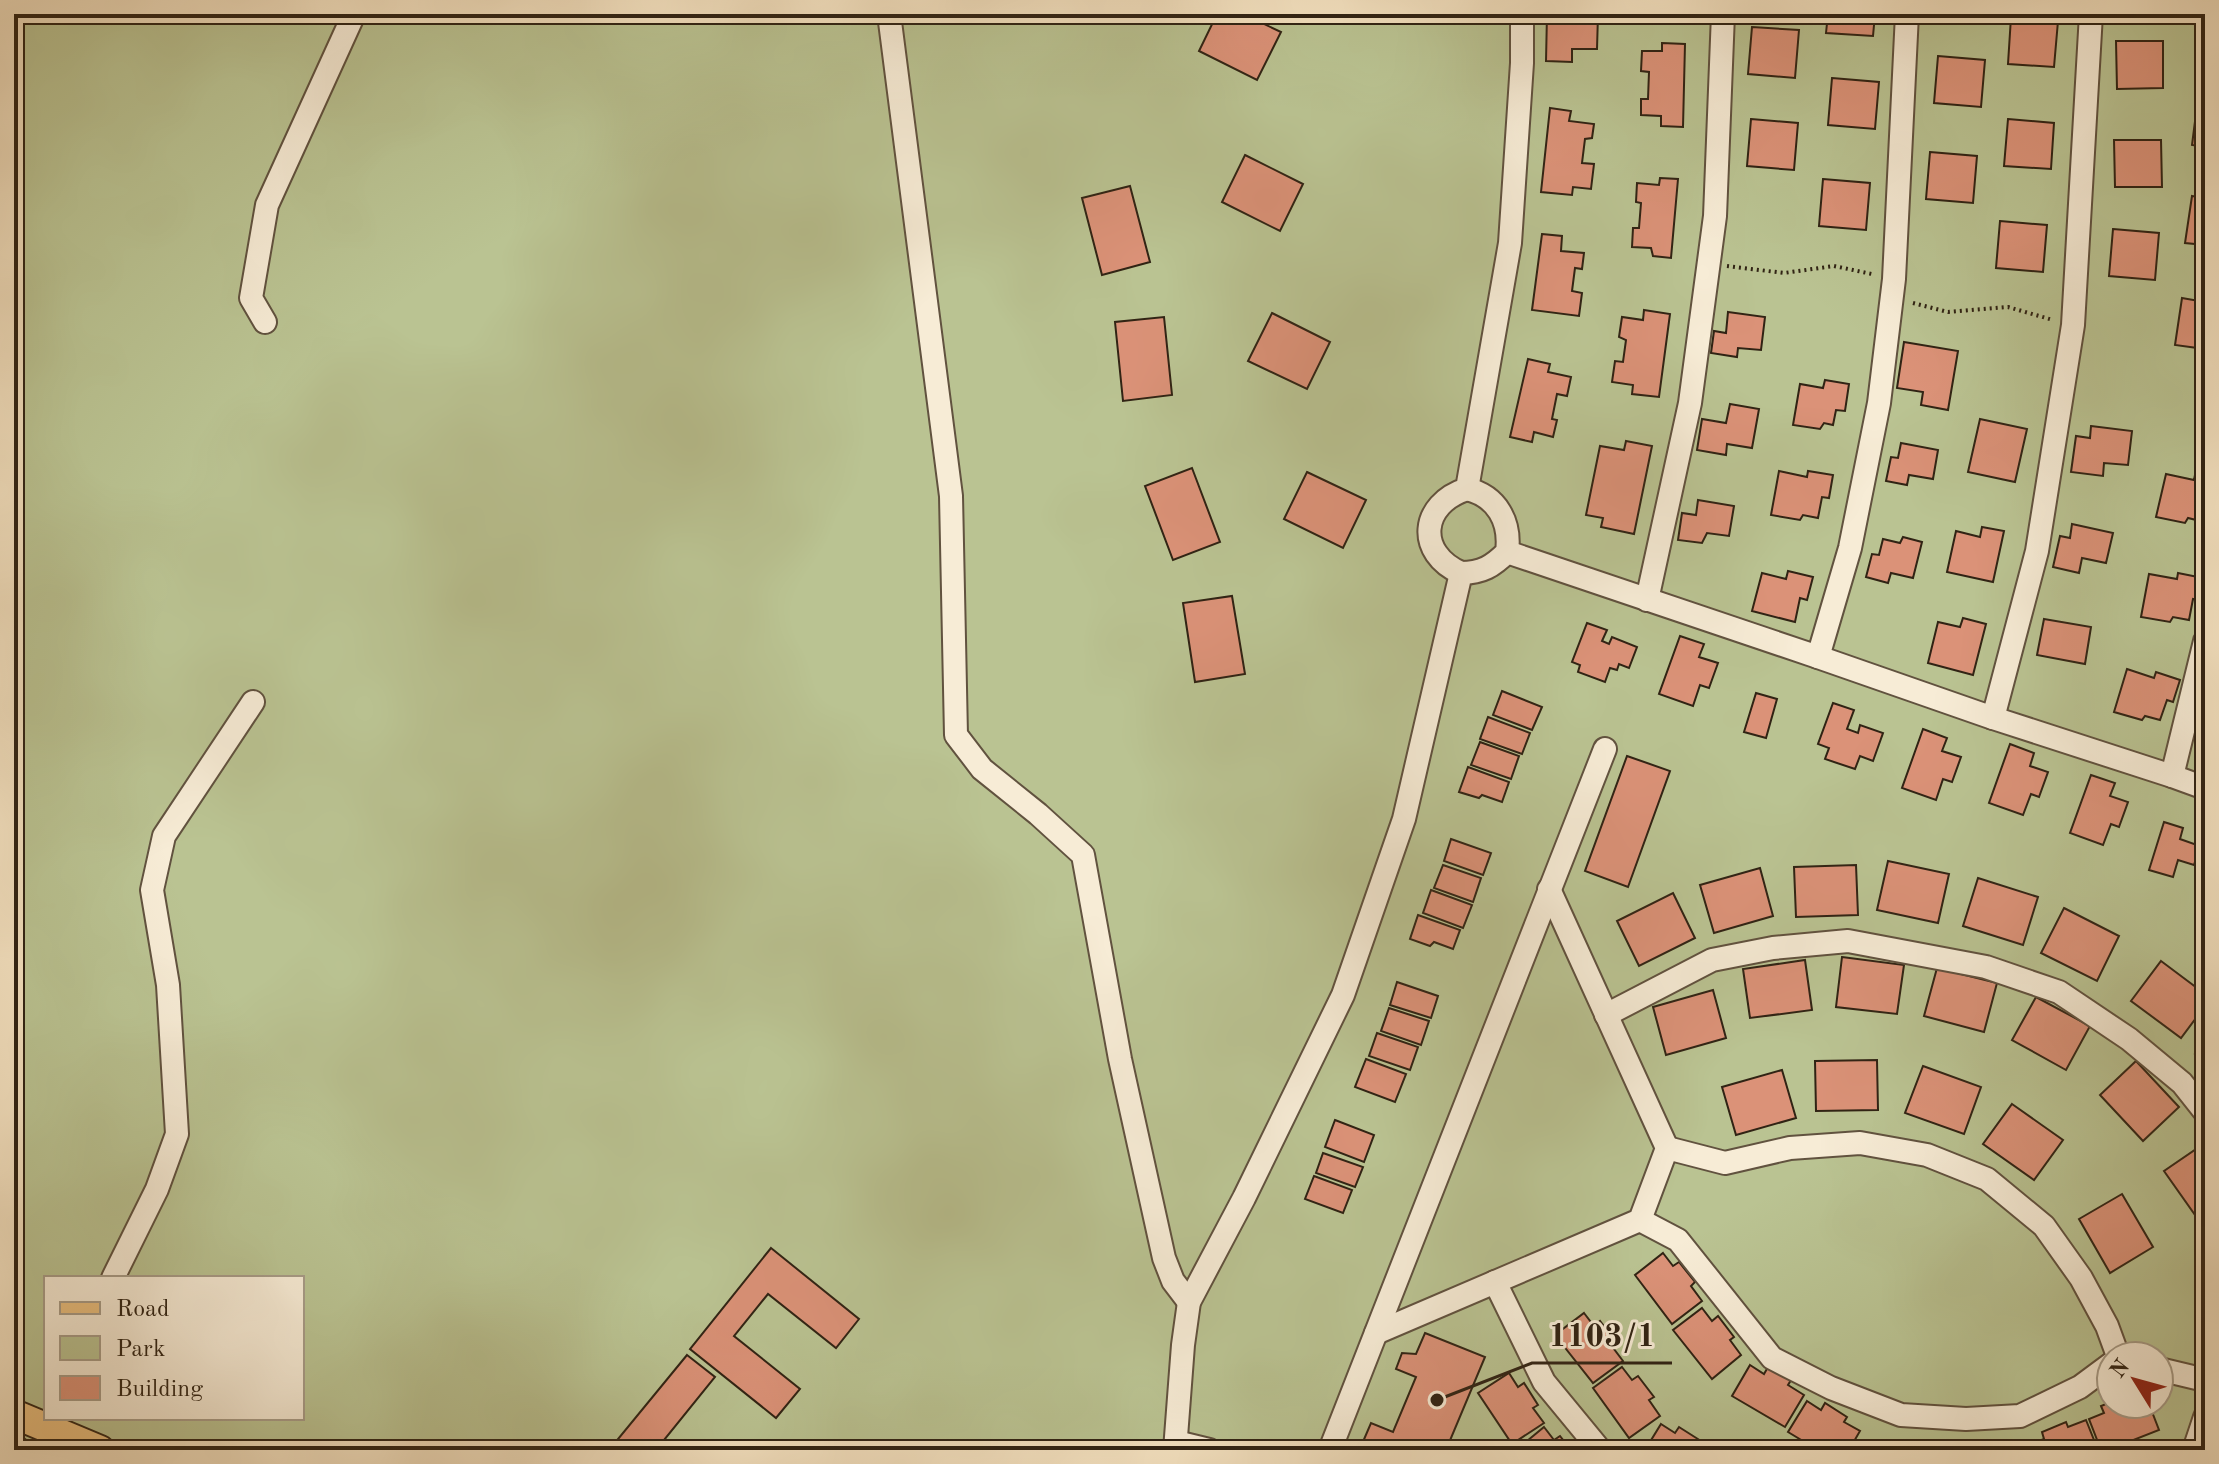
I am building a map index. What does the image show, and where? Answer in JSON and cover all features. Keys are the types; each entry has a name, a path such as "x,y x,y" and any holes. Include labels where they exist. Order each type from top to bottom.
{"main road":[{"path":"32,1415 100,1450"}],"street":[{"path":"265,322 251,298 267,205 354,14"},
{"path":"889,14 951,496 956,735 982,769 1083,855 1120,1059 1164,1258 1173,1281 1189,1302"},
{"path":"1467,489 1510,243 1522,63 1522,14"},
{"path":"1647,600 1690,403 1709,264 1715,216 1723,14"},
{"path":"1818,657 1850,548 1879,403 1893,288 1907,14"},
{"path":"1993,718 2037,551 2073,325 2091,14"},
{"path":"1467,489 1479,492 1500,511 1509,538 1507,552 1487,569 1474,573 1461,573 1450,568 1432,546 1429,531 1432,513 1446,499 1467,489"},
{"path":"1507,552 2205,788"},
{"path":"1209,1450 1175,1446 1189,1302 1244,1198 1343,995 1404,819 1461,573"},
{"path":"2172,776 2205,641"},
{"path":"114,1276 157,1189 177,1134 168,985 152,890 164,836 253,702"},
{"path":"1330,1450 1605,749"},
{"path":"1376,1333 1640,1220 1667,1148 1549,889"},
{"path":"1606,1015 1712,960 1773,948 1848,941 1986,967 2059,992 2140,1048 2182,1083 2205,1112"},
{"path":"1667,1148 1725,1163 1790,1148 1860,1143 1927,1155 1987,1179 2044,1226 2081,1278 2112,1340"},
{"path":"1640,1220 1678,1240 1772,1358 1831,1388 1901,1415 1966,1419 2020,1416 2080,1387 2095,1376"},
{"path":"1495,1282 1544,1382 1600,1450"},
{"path":"2175,1373 2205,1380"},
{"path":"2194,1450 2205,1417"}],"path":[{"path":"1709,264 1784,273 1834,266 1948,312 2008,307 2073,325"}],"green space":[{"path":"14,14 2205,14 2205,1450 14,1450"}],"building":[{"path":"1217,14 1243,14 1281,32 1257,80 1199,51"},
{"path":"1547,14 1598,14 1597,49 1572,49 1572,62 1546,61"},
{"path":"1828,14 1875,14 1873,36 1826,33"},
{"path":"2200,14 2205,14 2205,47 2196,46"},
{"path":"2011,17 2058,21 2054,67 2008,64"},
{"path":"1752,27 1799,30 1795,78 1748,74"},
{"path":"2116,41 2163,41 2163,88 2117,89"},
{"path":"1662,43 1685,44 1683,127 1661,126 1661,116 1641,115 1641,99 1648,99 1649,72 1641,71 1642,51 1662,51"},
{"path":"1938,56 1985,60 1981,107 1934,103"},
{"path":"1832,78 1879,82 1875,129 1828,125"},
{"path":"2198,98 2205,99 2205,147 2192,145"},
{"path":"1550,108 1571,111 1569,121 1594,124 1592,138 1585,139 1582,163 1594,164 1591,189 1573,187 1572,195 1541,192"},
{"path":"1751,119 1798,123 1794,170 1747,166"},
{"path":"2008,119 2054,123 2051,169 2004,166"},
{"path":"2114,140 2161,140 2162,187 2115,187"},
{"path":"1930,152 1977,156 1973,203 1926,199"},
{"path":"1245,155 1303,184 1280,231 1222,202"},
{"path":"1660,178 1678,179 1671,258 1653,256 1651,248 1632,247 1633,228 1639,228 1641,203 1636,202 1637,183 1659,185"},
{"path":"1823,179 1870,183 1866,230 1819,226"},
{"path":"1130,186 1150,262 1102,275 1082,198"},
{"path":"2192,196 2205,198 2205,245 2185,243"},
{"path":"2000,221 2047,225 2043,272 1996,268"},
{"path":"2113,229 2159,233 2155,280 2109,276"},
{"path":"1542,234 1562,236 1561,251 1584,253 1582,269 1575,268 1572,291 1582,293 1579,316 1532,310"},
{"path":"2182,298 2205,302 2205,349 2175,345"},
{"path":"1644,310 1670,314 1659,397 1632,394 1633,385 1612,382 1615,361 1623,362 1626,340 1619,337 1622,317 1643,320"},
{"path":"1728,312 1765,317 1761,350 1738,348 1737,357 1711,353 1714,331 1726,333"},
{"path":"1272,313 1330,342 1307,389 1248,361"},
{"path":"1164,317 1172,395 1123,401 1115,322"},
{"path":"1904,342 1958,351 1948,410 1921,405 1923,392 1897,388"},
{"path":"1528,359 1550,364 1548,372 1571,377 1567,396 1557,394 1552,419 1557,420 1553,437 1534,432 1532,442 1510,437"},
{"path":"1825,380 1849,384 1845,411 1836,410 1833,425 1824,423 1820,429 1793,425 1800,384 1823,388"},
{"path":"1730,404 1759,409 1752,448 1727,444 1726,455 1697,450 1702,419 1726,423"},
{"path":"1980,419 2027,429 2015,482 1968,472"},
{"path":"2091,426 2132,431 2128,465 2104,463 2103,476 2071,472 2076,436 2090,438"},
{"path":"1626,441 1652,446 1634,534 1601,527 1603,518 1586,515 1600,446 1624,450"},
{"path":"1901,443 1938,450 1933,479 1909,475 1907,485 1886,481 1891,457 1898,458"},
{"path":"1192,468 1220,542 1173,560 1145,486"},
{"path":"1779,471 1807,477 1808,471 1833,475 1829,498 1822,497 1818,518 1803,515 1800,520 1771,515"},
{"path":"1307,472 1366,500 1343,548 1284,519"},
{"path":"2166,474 2194,480 2195,475 2205,477 2204,522 2188,518 2185,523 2156,517"},
{"path":"1698,500 1734,506 1729,536 1707,533 1702,543 1678,540 1682,513 1696,515"},
{"path":"2072,524 2113,533 2106,563 2082,558 2079,573 2053,567 2060,536 2070,538"},
{"path":"1982,527 2004,531 1993,582 1947,572 1956,531 1980,537"},
{"path":"1903,537 1922,542 1913,578 1891,573 1888,583 1866,577 1872,554 1879,555 1883,539 1900,543"},
{"path":"1788,571 1813,577 1807,600 1800,598 1795,622 1752,611 1762,573 1786,579"},
{"path":"2178,573 2203,578 2199,600 2193,599 2189,620 2173,617 2170,622 2141,617 2149,574 2177,579"},
{"path":"1232,596 1245,674 1195,682 1183,603"},
{"path":"1963,618 1986,624 1973,675 1928,663 1938,622 1960,627"},
{"path":"2044,619 2091,627 2085,664 2037,655"},
{"path":"1587,623 1607,630 1602,641 1609,644 1612,637 1637,647 1629,668 1619,664 1617,670 1610,668 1605,682 1578,672 1580,665 1572,662"},
{"path":"1680,636 1704,644 1699,657 1718,663 1709,688 1700,685 1693,706 1659,694"},
{"path":"2127,669 2154,678 2156,672 2180,680 2173,702 2167,700 2160,720 2145,716 2142,720 2114,712"},
{"path":"1502,691 1542,707 1532,730 1493,715"},
{"path":"1756,693 1777,699 1766,738 1744,732"},
{"path":"1833,703 1854,710 1847,729 1858,733 1860,725 1883,733 1873,761 1860,756 1855,769 1825,759 1829,748 1818,744"},
{"path":"1488,717 1530,733 1522,754 1480,739"},
{"path":"1923,729 1947,738 1942,751 1961,757 1952,782 1943,779 1936,800 1902,788"},
{"path":"1480,742 1519,756 1511,779 1471,765"},
{"path":"2010,744 2034,753 2030,766 2048,772 2039,797 2031,794 2023,815 1989,803"},
{"path":"1627,756 1670,771 1628,887 1585,871"},
{"path":"1468,767 1509,782 1502,802 1459,792"},
{"path":"2091,775 2115,783 2110,796 2128,802 2119,827 2111,824 2103,845 2070,833"},
{"path":"2164,822 2183,828 2180,839 2200,846 2194,865 2178,860 2173,877 2149,870"},
{"path":"1451,839 1491,853 1483,875 1444,861"},
{"path":"1888,861 1949,874 1938,923 1877,910"},
{"path":"1443,865 1481,878 1473,902 1434,888"},
{"path":"1856,865 1858,915 1796,917 1794,867"},
{"path":"1760,868 1773,916 1714,933 1700,885"},
{"path":"1978,878 2038,897 2023,945 1963,926"},
{"path":"1431,890 1472,905 1463,928 1423,913"},
{"path":"1673,893 1695,938 1639,966 1617,921"},
{"path":"2064,908 2119,936 2097,981 2041,953"},
{"path":"1418,915 1460,930 1453,949 1434,942 1430,946 1410,939"},
{"path":"1842,957 1904,965 1897,1014 1836,1007"},
{"path":"1805,960 1812,1010 1750,1018 1743,969"},
{"path":"2161,961 2205,994 2205,1006 2181,1038 2131,1001"},
{"path":"1937,968 1997,983 1984,1032 1924,1016"},
{"path":"1397,982 1438,996 1431,1018 1390,1005"},
{"path":"1713,990 1726,1038 1666,1055 1653,1007"},
{"path":"2036,997 2090,1026 2066,1070 2012,1040"},
{"path":"1389,1008 1429,1021 1421,1045 1381,1031"},
{"path":"1377,1033 1418,1047 1410,1070 1369,1056"},
{"path":"2205,1044 2205,1064 2195,1054"},
{"path":"1366,1059 1406,1074 1395,1102 1355,1087"},
{"path":"1877,1060 1878,1110 1816,1111 1815,1061"},
{"path":"2136,1061 2179,1107 2143,1141 2100,1095"},
{"path":"1923,1066 1981,1087 1964,1134 1905,1113"},
{"path":"1782,1070 1796,1118 1736,1135 1722,1087"},
{"path":"2012,1104 2063,1140 2034,1180 1983,1144"},
{"path":"1335,1120 1374,1135 1364,1162 1325,1147"},
{"path":"2205,1143 2205,1218 2200,1222 2164,1171"},
{"path":"1323,1153 1363,1167 1355,1187 1316,1173"},
{"path":"1314,1176 1352,1190 1343,1213 1305,1199"},
{"path":"2122,1194 2153,1247 2110,1273 2079,1219"},
{"path":"771,1248 859,1319 836,1348 768,1294 734,1336 800,1389 776,1418 690,1349"},
{"path":"1663,1253 1673,1266 1679,1262 1695,1282 1691,1286 1702,1301 1672,1324 1635,1275"},
{"path":"1702,1308 1712,1321 1718,1316 1734,1337 1730,1340 1741,1355 1712,1379 1673,1330"},
{"path":"1584,1313 1594,1326 1600,1321 1616,1342 1611,1345 1623,1361 1593,1383 1555,1335"},
{"path":"1425,1333 1485,1357 1446,1450 1365,1450 1367,1446 1362,1444 1371,1423 1393,1432 1416,1377 1396,1369 1402,1353 1416,1354"},
{"path":"687,1355 715,1377 656,1450 609,1450"},
{"path":"1750,1365 1764,1374 1768,1367 1791,1380 1788,1385 1804,1395 1785,1427 1732,1396"},
{"path":"1622,1367 1632,1380 1638,1376 1654,1397 1649,1400 1660,1416 1629,1438 1593,1388"},
{"path":"1509,1373 1518,1387 1524,1383 1538,1405 1533,1408 1544,1423 1512,1444 1478,1393"},
{"path":"1807,1401 1821,1410 1825,1403 1847,1417 1844,1422 1860,1431 1849,1450 1818,1450 1788,1432"},
{"path":"2095,1417 2095,1420 2155,1420 2159,1430 2101,1450 2089,1419"},
{"path":"2086,1420 2098,1450 2031,1450 2029,1445 2044,1439 2042,1432 2066,1422 2068,1427"},
{"path":"1661,1424 1675,1433 1679,1427 1701,1441 1698,1446 1705,1450 1645,1450"},
{"path":"1544,1427 1554,1440 1560,1436 1571,1450 1516,1450"}],"place":[{"name":"1103/1","path":"1437,1400"}]}
